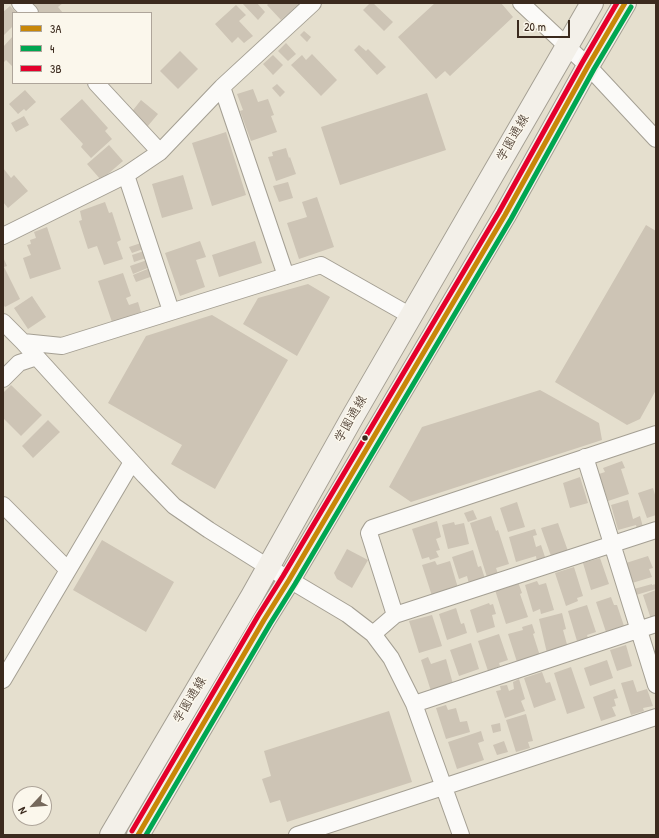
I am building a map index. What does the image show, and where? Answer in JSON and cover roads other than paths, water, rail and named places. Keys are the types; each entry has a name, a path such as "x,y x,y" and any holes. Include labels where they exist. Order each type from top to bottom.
{"street":[{"path":"20,3 29,12"},
{"path":"3,236 126,175 160,152 222,87 313,3"},
{"path":"521,3 588,66 656,139"},
{"name":"学園通線","path":"111,835 268,567 353,416 592,3"},
{"name":"学園通線","path":"138,835 505,215 625,3"},
{"path":"97,84 160,152"},
{"path":"222,87 286,276"},
{"path":"126,175 171,312"},
{"path":"23,342 62,346 321,265 411,316"},
{"path":"3,322 174,506 268,567 347,614 373,634 391,658 414,704 461,835"},
{"path":"3,379 19,363 37,357"},
{"path":"395,615 369,534 372,528 656,434"},
{"path":"585,457 656,685"},
{"path":"3,678 132,462"},
{"path":"3,505 68,570"},
{"path":"373,634 395,615 656,530"},
{"path":"414,704 656,624"},
{"path":"297,835 656,717"}]}
